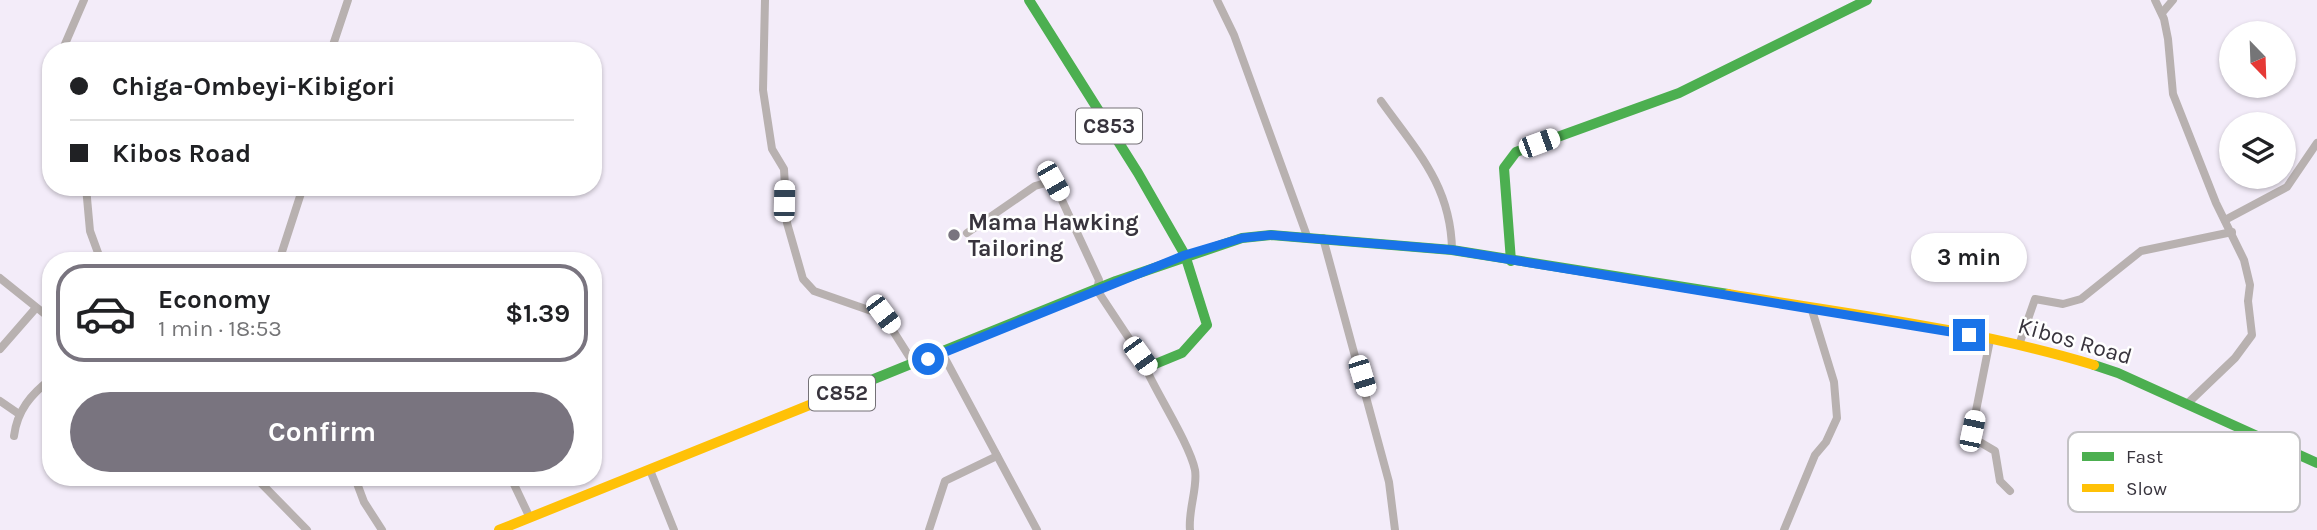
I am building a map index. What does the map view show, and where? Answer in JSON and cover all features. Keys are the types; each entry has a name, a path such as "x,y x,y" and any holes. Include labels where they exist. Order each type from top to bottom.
{"main road":[{"name":"C853","path":"1029,0 1138,173 1185,255"},
{"path":"1511,261 1504,169 1507,160 1516,152 1679,93 1867,0"},
{"name":"Kibos Road","path":"1185,255 1242,238 1323,237 1452,250 1811,307 2019,345 2095,365 2250,432"},
{"name":"C852","path":"499,530 1185,255"},
{"path":"1148,367 1181,353 1207,325 1185,255"},
{"name":"Kibos Road","path":"2300,455 2317,463"}],"street":[{"path":"66,42 84,0"},
{"path":"334,42 348,0"},
{"path":"765,0 763,90 772,149 783,169 787,223 803,279 814,291 883,314 914,364"},
{"path":"1217,0 1234,35 1307,236"},
{"path":"2155,0 2161,13 2171,56 2173,94 2225,220 2245,260 2250,285 2248,301 2252,335 2235,358 2188,403"},
{"path":"2161,13 2173,0"},
{"path":"1381,101 1442,193 1451,219 1452,250"},
{"path":"2225,220 2287,187 2317,143"},
{"path":"967,233 1035,186 1053,181 1099,280 1098,288 1148,367 1195,470 1190,530"},
{"path":"87,196 90,232 98,252"},
{"path":"282,252 300,196"},
{"path":"2019,345 2035,299 2063,304 2081,299 2141,251 2232,232"},
{"path":"1323,237 1380,446 1395,530"},
{"path":"0,278 42,313"},
{"path":"1784,530 1811,462 1837,418 1833,382 1811,307"},
{"path":"0,349 35,309"},
{"path":"1990,340 1972,431 1978,441 1995,451 2000,481 2010,491"},
{"path":"942,353 1037,530"},
{"path":"14,436 19,414 30,397 42,387"},
{"path":"0,401 19,414"},
{"path":"929,530 945,481 997,456"},
{"path":"650,470 674,530"},
{"path":"264,486 307,530"},
{"path":"358,486 364,502 382,530"},
{"path":"515,486 530,518"}],"traffic: fast":[{"path":"1029,0 1138,173 1185,255 1207,325 1182,353 1148,367"},
{"path":"1511,261 1504,168 1516,152 1679,93 1867,0"},
{"path":"822,400 1116,281 1242,238 1271,235 1452,250 1728,294"},
{"path":"2094,365 2118,373 2248,432"},
{"path":"2300,455 2317,463"}],"traffic: slow":[{"path":"1728,294 1958,332 2094,365"},
{"path":"499,530 822,400"}],"place":[{"name":"Mama Hawking Tailoring","path":"954,235"}],"route":[{"path":"928,359 1115,281 1185,255 1242,238 1271,235 1452,250 1969,335"}]}
